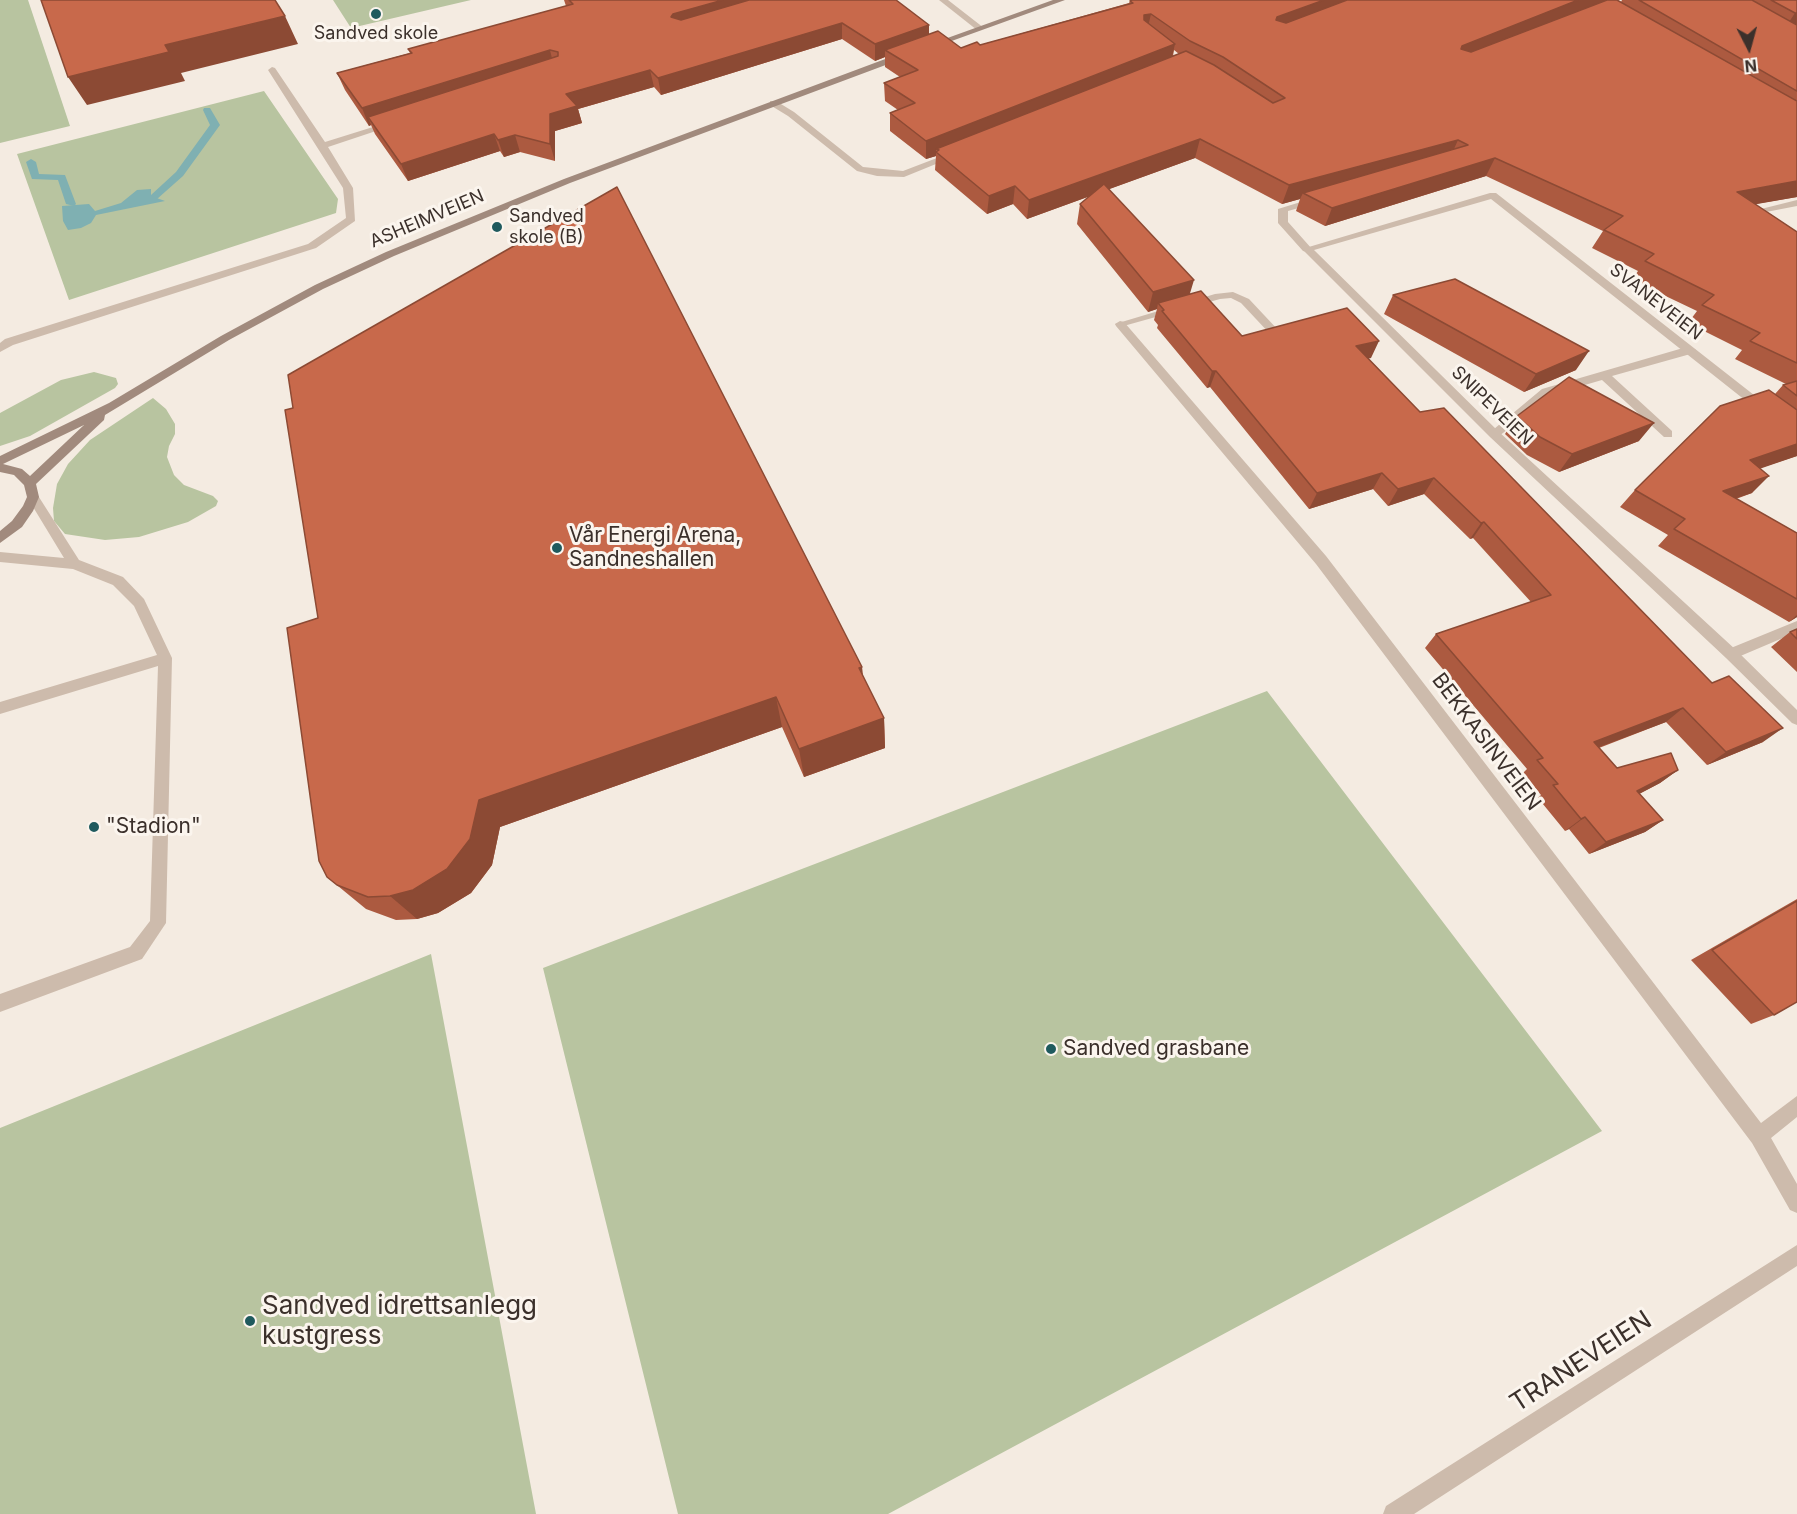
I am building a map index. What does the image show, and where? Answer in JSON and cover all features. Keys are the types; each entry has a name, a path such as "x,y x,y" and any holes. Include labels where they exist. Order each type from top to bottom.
{"main road":[{"path":"920,49 1061,0"},
{"name":"ASHEIMVEIEN","path":"0,461 113,406 246,327 319,287 390,254 567,180 909,53"},
{"name":"ASHEIMVEIEN","path":"30,483 113,406"},
{"path":"0,468 18,472 30,483 33,497 29,508 17,524 0,538"}],"street":[{"path":"943,0 980,28"},
{"path":"0,348 9,342 312,246 351,219 348,188 272,70"},
{"path":"773,103 791,114 860,169 877,173 904,174 960,152"},
{"path":"323,146 402,121"},
{"name":"SVANEVEIEN","path":"1307,249 1493,195 1770,414"},
{"name":"SNIPEVEIEN","path":"1328,197 1283,209 1282,223 1494,434 1731,654 1797,719"},
{"path":"1766,209 1797,203"},
{"name":"BEKKASINVEIEN","path":"1275,333 1245,301 1233,295 1219,296 1120,324 1321,560 1759,1136 1797,1203"},
{"path":"1494,434 1546,392 1690,350"},
{"path":"1605,376 1668,434"},
{"path":"33,497 74,564"},
{"path":"0,557 74,564 118,581 140,603 165,658 158,923 136,953 0,1003"},
{"path":"1731,654 1797,626"},
{"path":"0,708 165,658"},
{"path":"1759,1136 1797,1105"},
{"name":"TRANEVEIEN","path":"1394,1514 1797,1255"}],"green space":[{"path":"0,0 28,0 70,126 0,143"},
{"name":"Sandved skole","path":"333,0 471,0 351,28"},
{"path":"264,91 338,199 336,213 69,300 17,154"},
{"path":"94,372 116,378 118,384 115,388 30,436 0,446 0,413 61,380"},
{"path":"153,398 166,409 175,424 175,434 167,457 174,475 184,485 213,496 218,501 216,506 188,522 139,537 105,540 65,534 54,521 53,508 57,484 68,464 90,440"},
{"name":"Sandved grasbane","path":"1267,691 1602,1131 888,1514 678,1514 543,968"},
{"name":"Sandved idrettsanlegg kustgress","path":"431,954 536,1514 0,1514 0,1128"}],"water":[{"path":"151,189 151,196 165,201 96,215 91,223 81,228 68,230 63,221 62,206 89,204 95,211 121,203 137,190"}],"building":[{"name":"Sandved skole","path":"41,0 275,0 285,16 165,45 169,52 68,77"},
{"path":"569,0 723,0 673,14 671,17 681,20 749,0 896,0 929,25 875,44 842,23 658,78 650,70 566,94 577,106 550,114 550,144 515,135 498,140 494,134 401,164 368,117 558,56 558,52 550,50 362,108 337,73 412,53 408,49 573,4"},
{"path":"1324,0 1277,17 1276,20 1286,23 1347,0 1578,0 1462,46 1461,49 1471,52 1607,0 1617,0 1797,101 1797,181 1737,192 1797,232 1797,363 1750,341 1760,333 1702,305 1714,295 1645,261 1654,254 1604,230 1623,216 1495,158 1332,208 1303,193 1468,145 1458,140 1289,185 1200,139 1029,200 1015,186 989,196 936,152 939,150 936,149 1186,51 1214,65 1273,103 1285,98 1223,57 1190,41 1151,14 1144,15 1144,20 1175,44 926,141 890,113 915,103 884,83 918,70 885,50 938,31 961,48 977,42 980,45 1133,3 1130,1"},
{"path":"1639,0 1752,0 1797,25 1797,91"},
{"path":"1771,0 1797,0 1797,13 1795,13"},
{"path":"1104,184 1194,280 1153,292 1080,204"},
{"name":"Vår Energi Arena, Sandneshallen","path":"617,187 862,667 859,668 884,718 799,749 776,697 479,800 470,839 447,869 413,890 390,896 368,897 337,885 327,877 319,861 287,628 318,618 285,410 293,408 288,375"},
{"path":"1455,279 1589,351 1536,374 1393,295"},
{"path":"1201,291 1242,336 1347,308 1379,341 1356,346 1420,412 1444,408 1712,683 1729,676 1783,728 1726,752 1683,708 1594,742 1617,768 1671,753 1678,770 1637,791 1663,820 1606,842 1585,817 1581,819 1553,785 1558,784 1537,760 1543,758 1436,634 1551,595 1484,522 1481,523 1434,478 1398,489 1382,473 1317,493 1216,371 1212,371 1162,311 1164,310 1158,303"},
{"path":"1569,377 1654,423 1572,454 1540,437 1517,416"},
{"path":"1797,381 1797,396 1783,385"},
{"path":"1769,390 1797,410 1797,444 1750,460 1769,476 1723,491 1797,533 1797,599 1674,529 1685,519 1635,490 1720,406"},
{"path":"1797,629 1797,639 1790,632"},
{"path":"1797,901 1797,1002 1774,1015 1712,950"}],"waterway":[{"path":"154,197 180,174 197,147 215,125 207,110"},
{"path":"31,162 35,177 62,177 71,204"}],"place":[{"name":"Sandved skole","path":"376,14"},
{"name":"Sandved skole (B)","path":"497,227"},
{"name":"Vår Energi Arena, Sandneshallen","path":"557,548"},
{"name":"\"Stadion\"","path":"94,827"},
{"name":"Sandved grasbane","path":"1051,1049"},
{"name":"Sandved idrettsanlegg kustgress","path":"250,1321"}]}
